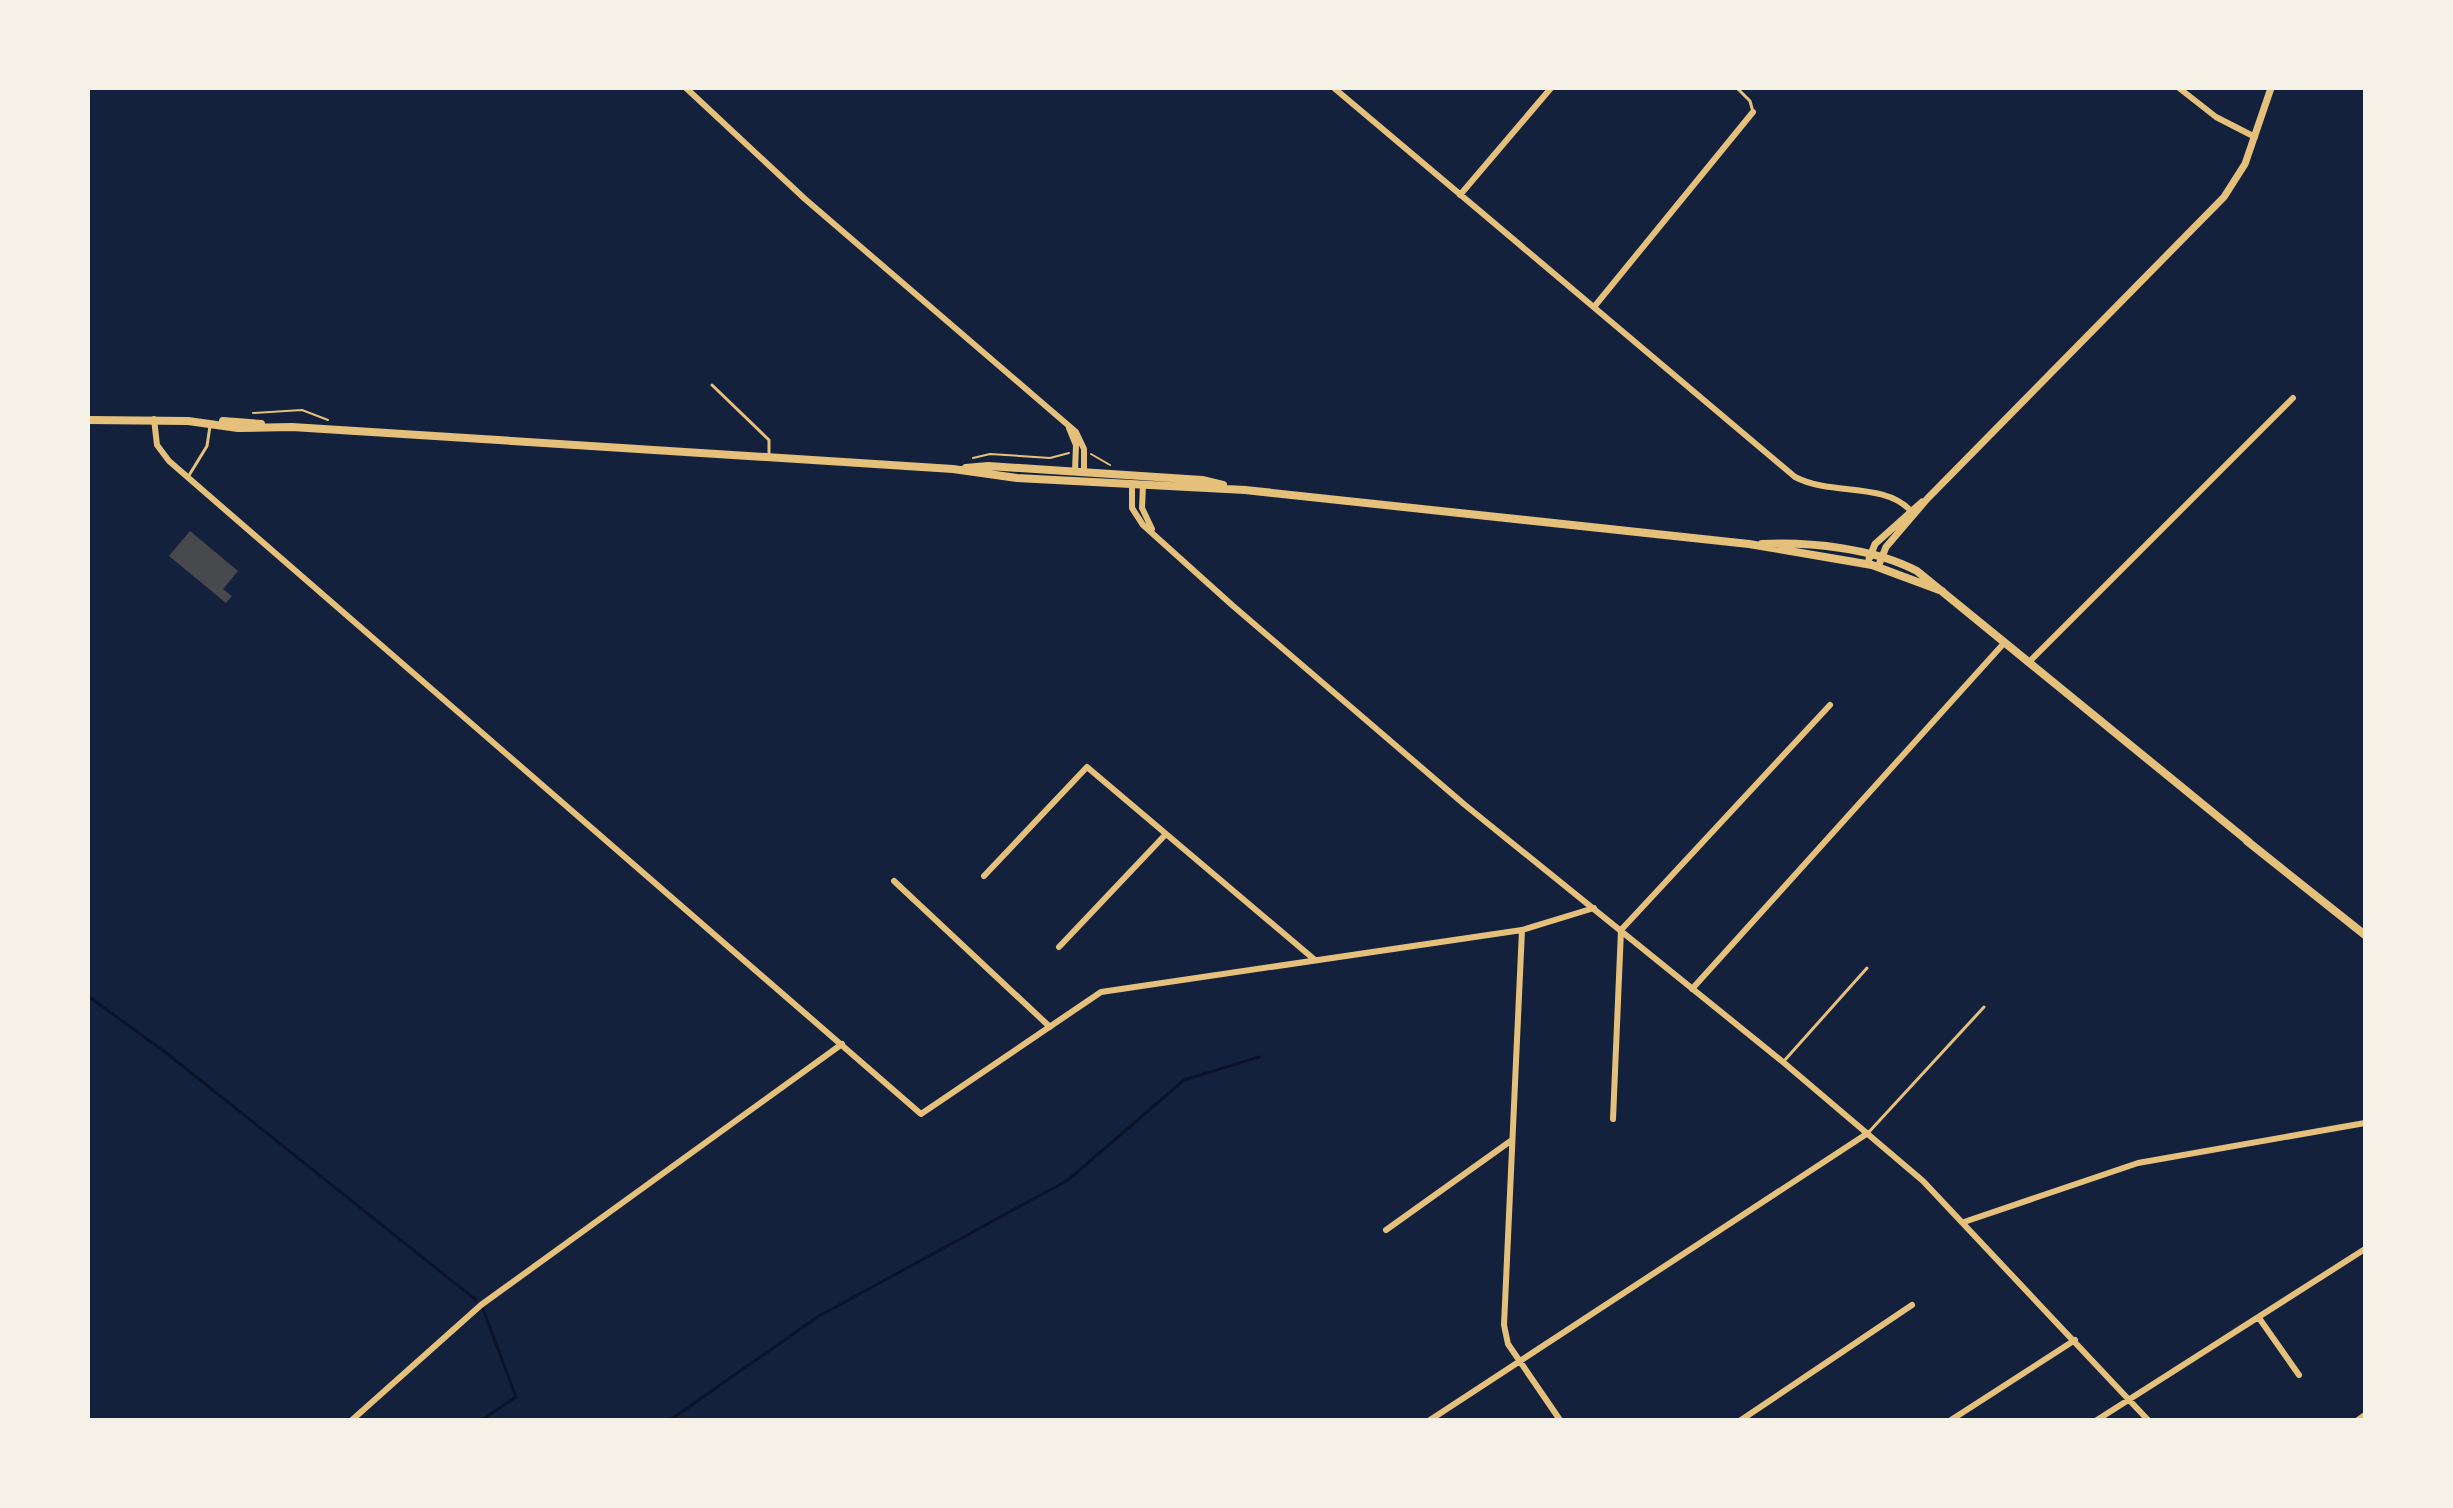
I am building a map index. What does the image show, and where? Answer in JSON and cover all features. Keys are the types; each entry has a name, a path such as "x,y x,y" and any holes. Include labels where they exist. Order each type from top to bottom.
{"main road":[{"path":"88,420 210,422 238,428 268,426 769,457 953,469 988,475 1079,475 1239,489 1751,544 1880,562 1942,591 2365,935"},
{"path":"1079,475 1132,484 1141,480"}],"street":[{"path":"686,88 805,199 1069,428 1076,445 1079,475"},
{"path":"1334,88 1795,477 1831,490 1891,495 1910,510"},
{"path":"1460,195 1551,88"},
{"path":"2179,88 2216,117 2255,137"},
{"path":"1880,562 1889,543 1927,499 2224,197 2245,164 2271,88"},
{"path":"1594,307 1753,112"},
{"path":"2029,662 2293,398"},
{"path":"154,419 159,449 188,477 921,1114 1101,992 1522,930 1594,908"},
{"path":"1141,480 1142,508 1154,532"},
{"path":"1132,484 1135,514 1232,605 1453,795 1868,1133 1964,1222 2148,1420"},
{"path":"1869,560 1910,510 1927,499"},
{"path":"1692,989 2005,642"},
{"path":"1613,1119 1621,930 1830,705"},
{"path":"984,876 1087,767 1315,960"},
{"path":"1059,947 1166,834"},
{"path":"894,881 1050,1027"},
{"path":"1522,930 1504,1325 1508,1344 1517,1360 1560,1420"},
{"path":"352,1420 481,1305 842,1044"},
{"path":"1964,1222 2138,1163 2365,1123"},
{"path":"1430,1420 1517,1360 1665,1268 1868,1133"},
{"path":"1386,1230 1512,1140"},
{"path":"2097,1420 2365,1249"},
{"path":"1741,1420 1912,1305"},
{"path":"2259,1318 2299,1375"},
{"path":"1951,1420 2075,1340"},
{"path":"2358,1420 2365,1415"}],"lane":[{"path":"1737,88 1750,101 1753,112"},
{"path":"712,385 769,440 769,457"},
{"path":"188,477 207,446 210,422"},
{"path":"1783,1062 1867,968"},
{"path":"1868,1133 1984,1007"}],"building":[{"path":"190,531 238,571 223,589 232,596 226,603 169,556"}],"waterway":[{"path":"88,996 169,1055 476,1300"},
{"path":"670,1420 819,1316 1068,1180 1184,1080 1259,1057"},
{"path":"482,1420 516,1397 483,1309"}]}
